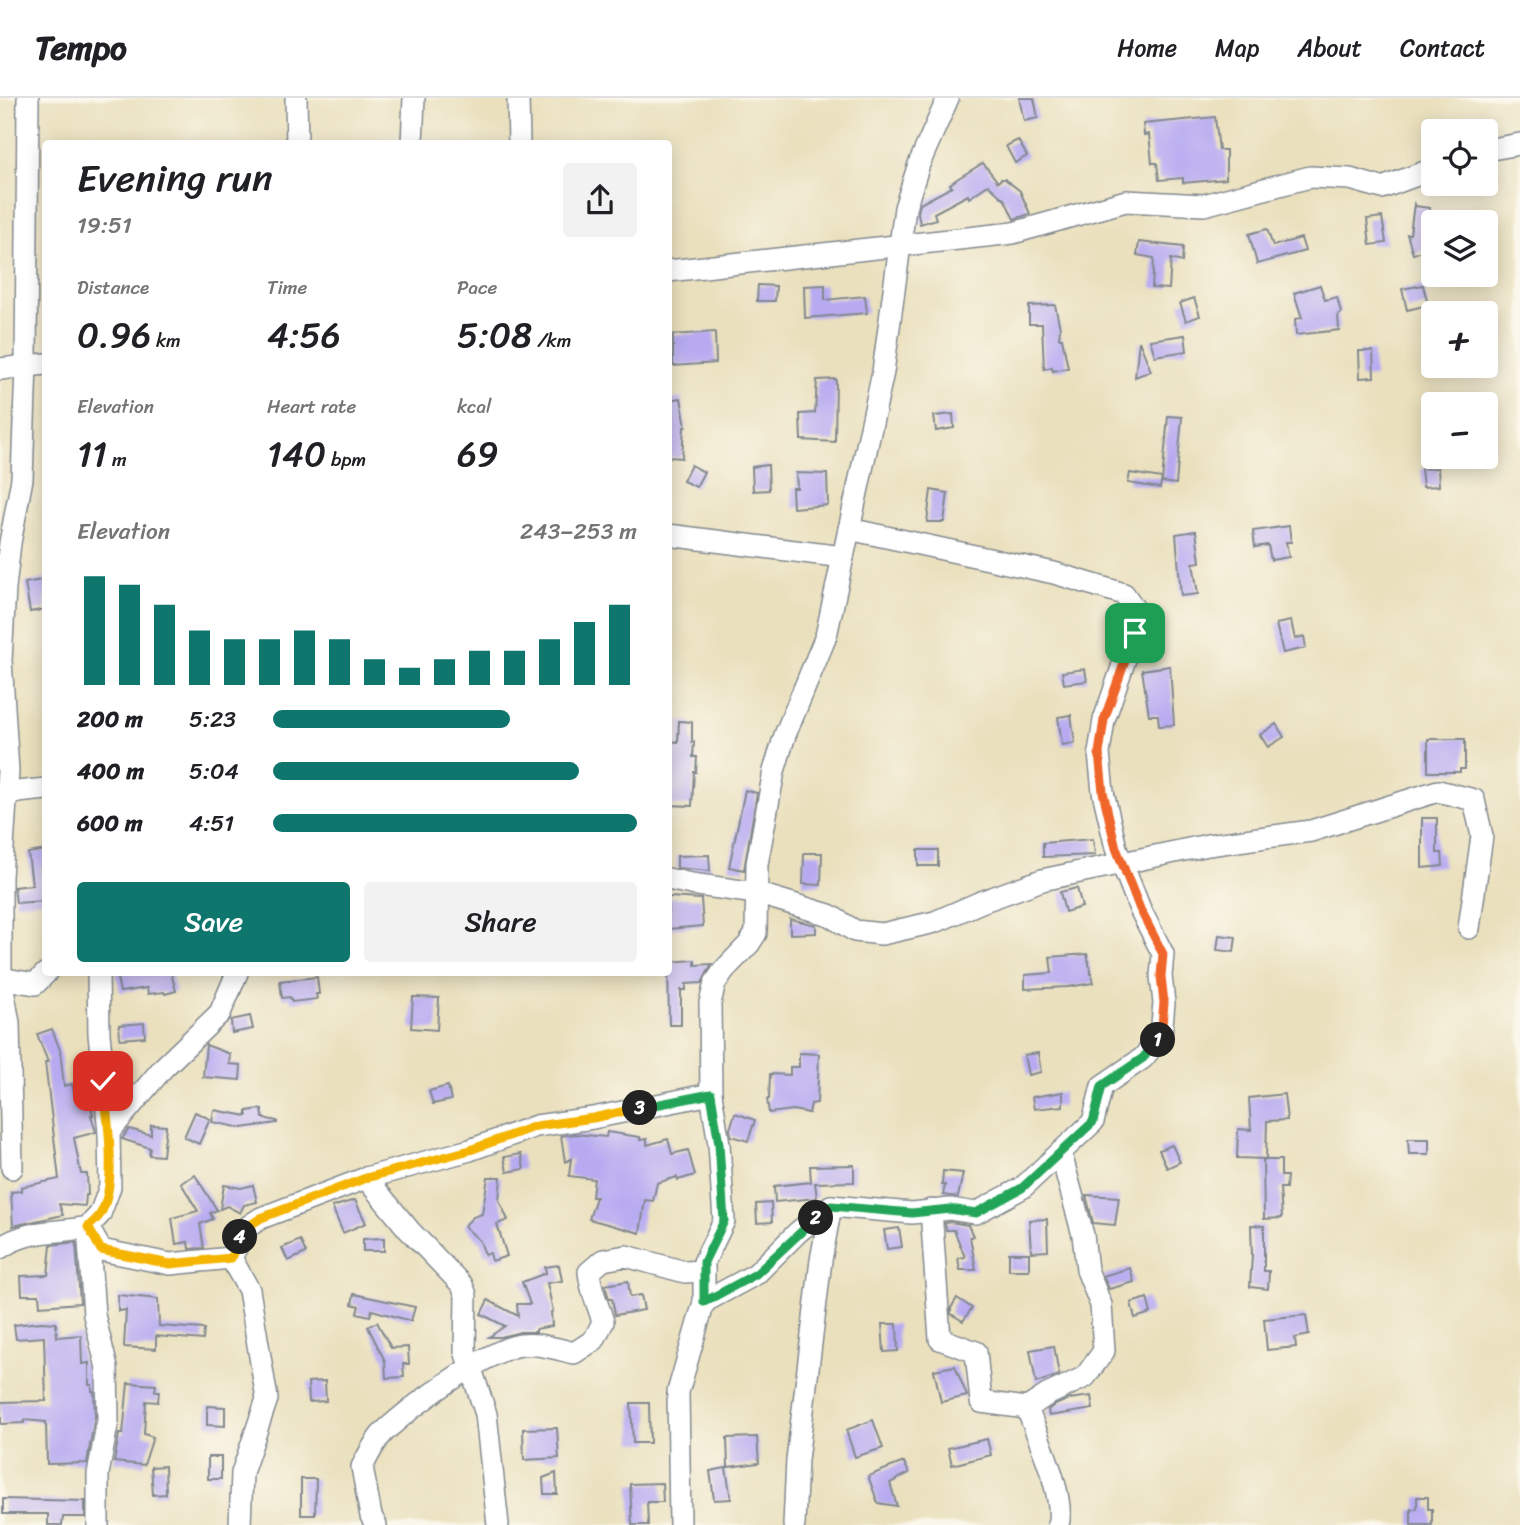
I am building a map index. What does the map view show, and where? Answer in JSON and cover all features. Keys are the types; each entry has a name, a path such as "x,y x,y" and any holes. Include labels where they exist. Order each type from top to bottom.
{"street":[{"path":"12,1168 9,1023 0,978 1,877 9,771 1,660 10,543 22,479 36,365 28,98"},
{"path":"296,98 297,140"},
{"path":"412,140 414,98"},
{"path":"518,98 519,140"},
{"path":"680,1525 678,1392 704,1302 704,1262 724,1221 719,1144 711,1094 710,1003 715,983 756,933 760,843 774,771 785,735 826,636 883,372 905,208 919,164 948,98"},
{"path":"1498,148 1520,144"},
{"path":"672,271 1013,233 1126,201 1205,205 1310,177 1350,179 1382,188 1421,173"},
{"path":"0,369 36,365"},
{"path":"704,1302 756,1274 798,1232 831,1206 912,1213 950,1209 976,1213 1022,1188 1093,1122 1102,1086 1143,1058 1161,1036 1164,1003 1161,976 1163,954 1140,909 1122,862 1103,792 1099,753 1104,720 1135,633 1135,610 1124,594 1054,573 849,529"},
{"path":"672,536 843,557"},
{"path":"8,793 42,789"},
{"path":"672,880 756,893 829,915 855,931 882,934 935,922 1042,880 1208,845 1311,831 1438,791 1474,800 1482,836 1469,928"},
{"path":"0,978 35,984 43,976"},
{"path":"0,1248 12,1240 40,1231 88,1227 100,1214 110,1187 109,1132 99,1034 98,976"},
{"path":"109,1132 163,1068 220,1013 236,976"},
{"path":"231,1258 246,1228 261,1218 366,1178 470,1150 536,1126 593,1118 711,1094"},
{"path":"931,1210 940,1339 976,1352 981,1402 1027,1408 1046,1395 1085,1377 1104,1350 1101,1305 1087,1270 1083,1235 1061,1154"},
{"path":"366,1178 409,1230 462,1285 466,1295 466,1351 486,1414 498,1525"},
{"path":"794,1525 797,1460 821,1260 831,1206"},
{"path":"88,1227 101,1250 133,1257 170,1264 231,1258"},
{"path":"88,1227 94,1315 107,1368 108,1420 98,1474 98,1525"},
{"path":"376,1525 371,1516 362,1468 382,1433 471,1367 493,1354 520,1345 548,1346 574,1353 594,1340 603,1322 598,1303 591,1293 589,1272 603,1259 626,1256 685,1272 704,1271"},
{"path":"231,1258 249,1290 267,1399 242,1473 240,1525"},
{"path":"1027,1408 1054,1480 1060,1518 1058,1525"}],"building":[{"path":"1019,98 1034,98 1038,118 1024,121"},
{"path":"1215,117 1219,150 1226,150 1226,179 1183,183 1183,178 1159,180 1157,163 1152,163 1149,134 1144,135 1143,124"},
{"path":"1018,140 1027,156 1015,163 1006,146"},
{"path":"983,163 998,182 1005,179 1020,191 1030,214 1014,219 1005,200 988,185 969,198 968,195 934,213 936,219 920,224 920,204 952,187 950,184"},
{"path":"1414,204 1430,208 1421,210 1421,251 1413,254 1407,234 1410,234"},
{"path":"1382,217 1386,243 1370,245 1367,219"},
{"path":"1267,229 1273,246 1301,238 1305,251 1257,264 1249,234"},
{"path":"1139,242 1183,247 1182,262 1171,259 1169,289 1152,288 1154,258 1137,255"},
{"path":"758,285 776,286 775,301 757,301"},
{"path":"825,285 825,300 865,296 867,313 805,318 804,286"},
{"path":"1320,285 1325,300 1337,297 1341,313 1338,315 1339,330 1296,335 1295,319 1302,318 1294,293"},
{"path":"1421,285 1427,301 1421,301 1421,307 1407,310 1402,289"},
{"path":"1194,298 1200,316 1186,321 1180,303"},
{"path":"1055,305 1060,328 1059,338 1062,338 1068,368 1053,371 1052,367 1044,369 1042,324 1029,324 1029,306"},
{"path":"715,332 716,363 673,366 673,335"},
{"path":"1185,335 1187,351 1155,356 1150,340"},
{"path":"1139,341 1151,371 1135,377"},
{"path":"1359,351 1373,351 1374,377 1360,378"},
{"path":"836,379 835,442 801,440 800,414 815,413 817,380"},
{"path":"681,398 686,427 682,458 672,457 672,399"},
{"path":"953,414 954,428 936,431 934,416"},
{"path":"1168,416 1182,417 1176,484 1162,482"},
{"path":"691,465 704,472 696,487 683,481"},
{"path":"768,465 769,490 753,491 752,467"},
{"path":"1421,469 1438,469 1439,486 1423,487"},
{"path":"796,473 827,474 828,505 793,508 792,488 797,488"},
{"path":"1130,473 1162,478 1160,488 1128,483"},
{"path":"931,490 948,493 944,522 927,522"},
{"path":"1289,526 1291,542 1286,542 1289,557 1271,560 1268,545 1255,547 1253,531"},
{"path":"1196,531 1200,562 1193,563 1198,594 1181,596 1176,534"},
{"path":"42,580 42,610 30,612 25,583"},
{"path":"1291,621 1295,639 1304,636 1306,648 1283,653 1276,624"},
{"path":"1170,666 1174,725 1159,726 1158,715 1149,715 1142,670"},
{"path":"1085,669 1087,681 1064,684 1062,672"},
{"path":"1071,715 1075,743 1062,745 1058,717"},
{"path":"679,721 692,722 693,757 697,757 692,806 672,805 672,741 678,742"},
{"path":"1276,724 1284,737 1268,747 1260,735"},
{"path":"1428,739 1465,739 1465,769 1460,769 1460,772 1428,772"},
{"path":"745,790 757,793 744,870 729,867"},
{"path":"1422,818 1437,818 1437,853 1442,853 1443,866 1422,868"},
{"path":"1093,839 1095,855 1043,857 1043,843"},
{"path":"918,850 938,850 938,866 918,866"},
{"path":"42,851 42,901 16,903 14,887 32,885 28,853"},
{"path":"804,853 822,853 821,885 803,884"},
{"path":"709,855 710,871 677,868 677,856"},
{"path":"1077,888 1082,907 1065,912 1060,892"},
{"path":"672,897 701,899 703,926 672,929"},
{"path":"790,919 816,925 816,933 790,934"},
{"path":"1219,935 1236,937 1234,952 1217,950"},
{"path":"1087,954 1093,983 1025,989 1025,975 1052,973 1050,957"},
{"path":"695,960 695,965 712,964 702,983 686,984 686,990 681,990 681,1025 669,1025 668,976 672,976 672,962"},
{"path":"117,976 172,976 176,991 148,994 147,988 120,992"},
{"path":"317,977 317,999 292,1002 290,997 282,998 280,981"},
{"path":"413,997 439,998 437,1030 411,1028"},
{"path":"250,1016 253,1029 232,1033 231,1020"},
{"path":"144,1023 145,1037 120,1039 119,1025"},
{"path":"52,1029 60,1050 64,1086 72,1084 74,1093 78,1092 79,1100 89,1097 93,1115 96,1132 74,1138 81,1174 87,1174 88,1195 85,1206 59,1204 63,1215 13,1226 11,1192 21,1191 21,1187 59,1179 45,1062 48,1062 37,1034"},
{"path":"206,1045 230,1054 229,1064 241,1065 240,1080 203,1077"},
{"path":"799,1053 819,1054 817,1103 811,1104 809,1113 793,1110 769,1113 767,1099 770,1074 790,1075 790,1067 799,1067"},
{"path":"1038,1053 1041,1072 1028,1075 1024,1055"},
{"path":"448,1086 451,1100 433,1104 429,1091"},
{"path":"1063,1092 1063,1106 1034,1109 1032,1097"},
{"path":"1284,1094 1287,1120 1267,1121 1266,1159 1237,1158 1238,1129 1251,1130 1249,1098"},
{"path":"262,1109 263,1118 277,1123 242,1128 212,1122 214,1110 247,1116 247,1111"},
{"path":"195,1112 210,1119 199,1144 184,1137"},
{"path":"735,1113 755,1120 748,1141 731,1136 730,1129"},
{"path":"151,1125 166,1126 163,1156 149,1155 150,1148 122,1139 129,1129 151,1135"},
{"path":"607,1132 640,1137 640,1140 647,1139 647,1145 668,1139 672,1154 688,1150 695,1175 657,1183 653,1201 645,1200 640,1233 589,1219 596,1197 592,1197 594,1179 569,1176 571,1159 565,1162 561,1136 575,1134 606,1137"},
{"path":"1408,1139 1429,1139 1429,1154 1409,1154"},
{"path":"1172,1145 1180,1162 1167,1168 1159,1150"},
{"path":"521,1154 524,1169 507,1172 504,1157"},
{"path":"1263,1160 1281,1160 1281,1176 1287,1176 1286,1188 1280,1188 1282,1218 1264,1219"},
{"path":"854,1165 854,1182 815,1183 817,1198 775,1202 774,1186 811,1182 810,1166"},
{"path":"943,1171 963,1173 958,1197 943,1195"},
{"path":"195,1175 217,1210 210,1213 213,1219 200,1224 204,1248 189,1249 188,1242 176,1244 172,1218 198,1211 181,1183"},
{"path":"488,1177 501,1177 499,1200 508,1220 497,1224 507,1256 492,1261 490,1253 485,1255 480,1241 464,1226 473,1217 482,1214"},
{"path":"224,1185 241,1188 253,1185 257,1202 244,1205 240,1213 227,1206 220,1209"},
{"path":"1086,1195 1119,1197 1115,1225 1093,1223"},
{"path":"355,1200 366,1223 343,1233 332,1207"},
{"path":"771,1203 772,1222 757,1223 756,1204"},
{"path":"1047,1219 1048,1251 1031,1252 1029,1220"},
{"path":"945,1223 968,1225 973,1236 970,1237 976,1270 960,1270 958,1258 965,1257 954,1230 946,1230"},
{"path":"1251,1225 1264,1226 1264,1271 1269,1271 1268,1289 1250,1287"},
{"path":"899,1228 902,1247 887,1249 884,1230"},
{"path":"384,1238 384,1251 363,1251 363,1239"},
{"path":"300,1240 306,1253 288,1261 282,1248"},
{"path":"76,1242 80,1303 40,1306 39,1295 22,1295 21,1276 48,1275 51,1245"},
{"path":"1009,1253 1029,1253 1029,1270 1009,1270"},
{"path":"559,1265 562,1281 547,1283 553,1311 552,1326 536,1329 536,1332 489,1337 505,1326 481,1314 488,1300 518,1316 517,1304 530,1304 522,1282 546,1273 545,1267"},
{"path":"1130,1268 1134,1282 1109,1289 1103,1276"},
{"path":"628,1281 630,1297 641,1295 644,1310 615,1315 612,1299 609,1299 605,1285"},
{"path":"354,1294 415,1307 411,1321 372,1310 370,1316 357,1313 359,1306 352,1304"},
{"path":"118,1295 158,1299 159,1326 204,1329 203,1340 156,1336 156,1349 124,1347 126,1310 118,1311"},
{"path":"957,1298 972,1308 963,1321 951,1314 951,1308"},
{"path":"1147,1298 1151,1313 1135,1318 1131,1303"},
{"path":"1306,1315 1309,1335 1295,1338 1296,1347 1267,1350 1264,1319"},
{"path":"377,1322 391,1348 408,1347 409,1364 403,1364 404,1377 386,1378 385,1361 368,1327"},
{"path":"56,1323 57,1337 81,1335 82,1364 89,1363 89,1385 92,1385 94,1391 95,1416 87,1463 47,1464 46,1422 25,1420 24,1423 1,1424 1,1402 46,1401 44,1337 16,1339 14,1325"},
{"path":"882,1324 897,1324 898,1351 884,1352"},
{"path":"1054,1346 1059,1375 1036,1383 1030,1350"},
{"path":"955,1366 967,1396 941,1402 934,1370"},
{"path":"325,1381 326,1401 309,1402 308,1382"},
{"path":"128,1383 156,1385 155,1391 159,1391 158,1402 146,1401 144,1434 153,1437 144,1465 114,1462 119,1434 123,1434"},
{"path":"1091,1396 1093,1409 1049,1416 1048,1410 1053,1406 1069,1399"},
{"path":"631,1403 649,1403 650,1443 633,1443"},
{"path":"207,1406 225,1407 225,1426 207,1425"},
{"path":"873,1420 883,1448 855,1457 846,1430"},
{"path":"557,1428 559,1458 524,1460 523,1429"},
{"path":"757,1437 759,1463 728,1467 727,1438"},
{"path":"987,1439 991,1455 952,1465 948,1448"},
{"path":"208,1457 221,1457 221,1479 208,1479"},
{"path":"904,1462 909,1473 890,1483 897,1506 878,1503 868,1476"},
{"path":"165,1466 166,1494 153,1495 151,1467"},
{"path":"726,1468 731,1499 714,1500 710,1471"},
{"path":"556,1473 557,1494 544,1494 543,1478"},
{"path":"301,1479 316,1479 315,1515 301,1515"},
{"path":"662,1483 663,1502 647,1502 648,1525 632,1525 630,1484"},
{"path":"1417,1497 1428,1497 1428,1509 1432,1509 1432,1525 1411,1525 1411,1509 1417,1509"},
{"path":"3,1499 85,1501 85,1517 63,1517 62,1525 48,1525 48,1514 3,1514"}],"route":[{"path":"103,1081 109,1132 110,1187 100,1214 88,1227 101,1250 170,1264 231,1258 246,1228 261,1218 366,1178 470,1150 536,1126 593,1118 711,1094 719,1144 724,1221 704,1262 704,1302 756,1274 798,1232 831,1206 912,1213 950,1209 976,1213 1022,1188 1061,1154 1093,1122 1102,1086 1143,1058 1161,1036 1164,1003 1161,976 1163,954 1140,909 1116,848 1103,792 1099,753 1104,720 1135,633"}]}
